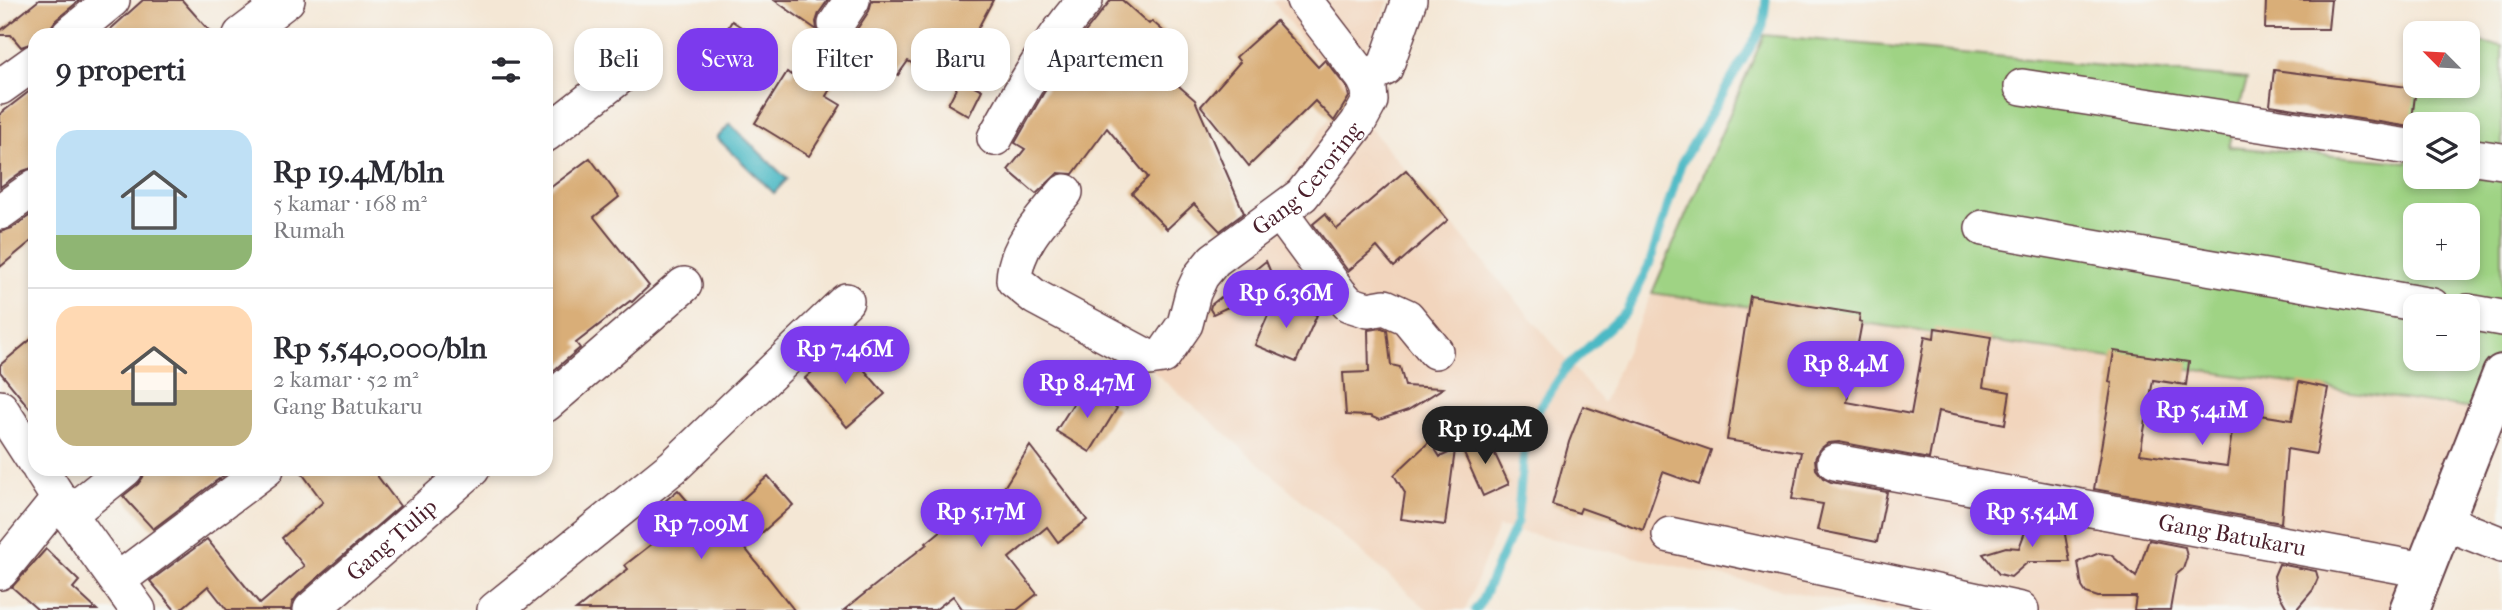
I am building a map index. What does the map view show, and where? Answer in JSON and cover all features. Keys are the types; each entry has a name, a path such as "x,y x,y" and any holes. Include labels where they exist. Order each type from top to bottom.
{"street":[{"path":"250,28 287,0"},
{"path":"995,138 1032,70 1085,0"},
{"path":"1304,0 1364,78 1385,68 1409,0"},
{"path":"77,28 105,3"},
{"path":"0,87 28,67"},
{"name":"Gang Ceroring","path":"1065,192 1020,252 1014,280 1035,297 1149,358 1163,356 1185,324 1193,293 1214,260 1302,195 1365,113 1370,95 1364,78"},
{"path":"2022,87 2403,146"},
{"path":"553,129 601,91"},
{"path":"2480,158 2502,162"},
{"path":"0,212 28,192"},
{"path":"1280,212 1349,304 1368,310 1385,307 1407,317 1435,351"},
{"path":"1983,228 2403,301"},
{"path":"553,398 684,285"},
{"path":"495,610 674,466 846,301"},
{"path":"2480,314 2502,318"},
{"path":"2409,610 2502,375"},
{"path":"0,408 28,451"},
{"name":"Gang Batukaru","path":"1835,462 2424,570"},
{"path":"45,476 126,599 258,476"},
{"path":"0,572 64,506 113,476"},
{"name":"Gang Tulip","path":"311,610 463,476"},
{"path":"2444,522 2502,545"},
{"path":"1670,535 2021,610"}],"shaded area":[{"path":"1272,0 1389,0 1344,97"},
{"path":"1344,97 1603,403 1652,293 2480,410 2502,347 2502,418 2403,610 1877,610 1498,527 1465,610 1428,610 1153,371"}],"green space":[{"path":"1764,35 2247,79 2229,147 2403,162 2403,189 2480,189 2480,112 2410,112 2410,98 2480,98 2480,42 2502,46 2502,347 2480,410 1652,293"}],"water":[{"path":"730,124 787,179 774,193 717,138"}],"building":[{"path":"39,0 80,0 56,20 51,28 28,28 28,44 21,47 11,35 0,35 0,31"},
{"path":"143,0 182,0 207,28 112,28"},
{"path":"774,0 828,0 819,13 817,28"},
{"path":"872,0 993,0 978,28 911,28 911,63 908,61 898,75 897,28 858,28 869,11"},
{"path":"1111,0 1122,0 1149,24 1152,21 1160,28 1089,28"},
{"path":"2266,0 2331,0 2328,29 2265,29"},
{"path":"732,21 743,28 728,28"},
{"path":"1276,21 1318,67 1325,60 1347,88 1349,97 1334,121 1315,101 1249,166 1201,106 1240,62 1236,57"},
{"path":"2274,70 2403,86 2403,98 2415,98 2413,112 2403,112 2403,126 2270,105"},
{"path":"787,72 791,75 792,91 829,91 826,96 841,105 809,156 755,123 775,91 778,91"},
{"path":"955,91 982,91 969,116 948,104"},
{"path":"1045,91 1185,91 1195,100 1244,213 1220,231 1194,204 1167,229 1132,193 1148,177 1107,128 1073,174 1058,173 1036,194 1008,170 1025,149 1015,143"},
{"path":"28,92 28,169 0,187 0,114"},
{"path":"590,158 619,197 594,217 649,286 632,302 576,343 580,348 553,371 553,186"},
{"path":"1406,170 1448,220 1394,267 1377,247 1348,271 1313,224 1325,214 1337,229"},
{"path":"28,217 28,244 0,267 0,232 12,228"},
{"path":"1266,261 1276,285 1213,314 1211,305"},
{"path":"1750,296 1860,314 1859,321 1862,322 1847,402 1911,414 1925,336 1934,338 1935,328 1991,337 1983,387 2010,392 2005,424 1938,411 1929,459 1839,442 1828,443 1819,450 1815,459 1816,469 1823,478 1831,482 1887,492 1877,542 1817,530 1823,504 1792,499 1801,452 1727,440"},
{"path":"1276,297 1317,315 1296,362 1255,345"},
{"path":"1368,330 1387,330 1391,365 1400,367 1405,386 1443,388 1408,410 1379,420 1370,416 1346,415 1343,373 1369,372"},
{"path":"28,342 28,406 0,372 0,365"},
{"path":"843,345 885,394 847,427 805,378"},
{"path":"2114,351 2189,362 2186,385 2153,380 2140,454 2227,466 2235,411 2292,420 2299,382 2328,388 2316,454 2287,449 2281,523 2094,489 2112,383 2109,382"},
{"path":"1084,387 1117,408 1090,452 1056,431"},
{"path":"1583,406 1711,450 1699,485 1663,472 1643,530 1581,508 1579,513 1552,505 1569,442"},
{"path":"1486,435 1509,484 1483,496 1461,447"},
{"path":"1430,441 1440,457 1455,450 1445,525 1401,519 1405,493 1394,475"},
{"path":"1030,446 1087,520 1058,542 1047,527 1009,558 1037,594 1017,610 963,610 953,596 935,610 844,610 987,493 995,502"},
{"path":"223,476 153,529 123,496 143,477"},
{"path":"304,476 377,476 400,506 298,595 291,610 227,610 208,586 180,610 175,610 150,581 207,539 260,604 304,566 282,538 323,502"},
{"path":"768,476 793,505 745,548 794,610 576,610 628,569 625,565 667,532 651,513 678,490 711,528"},
{"path":"2037,520 2057,523 2064,529 2070,562 2028,562 2011,577 1999,574 1983,554 2006,547 2019,548 2028,524"},
{"path":"2149,540 2185,547 2187,557 2183,569 2176,575 2170,610 2134,610 2136,597 2098,597 2086,593 2082,587 2078,562 2099,553 2111,555 2136,577"},
{"path":"46,549 79,581 73,588 97,610 38,610 12,587"},
{"path":"2279,564 2316,571 2318,578 2313,590 2296,610 2288,610 2276,589 2274,576"}],"waterway":[{"path":"1475,610 1517,522 1525,442 1535,415 1567,367 1626,312 1649,265 1681,164 1763,26 1766,0"}]}
